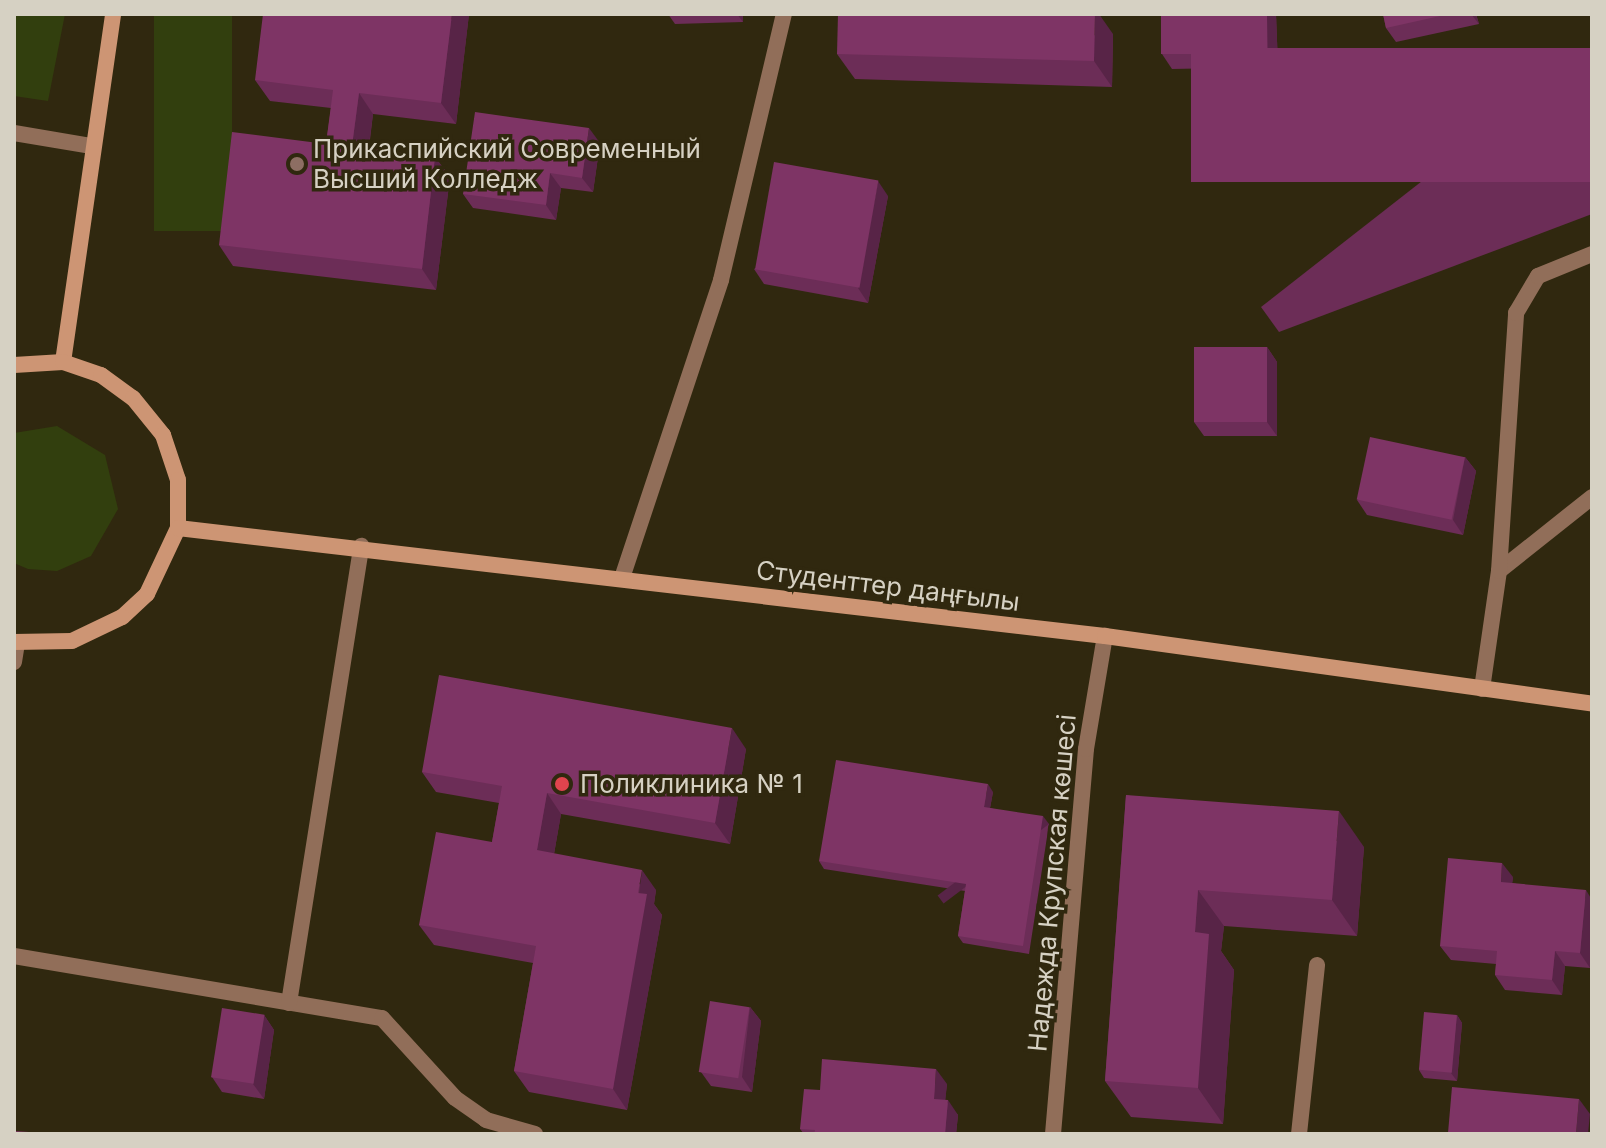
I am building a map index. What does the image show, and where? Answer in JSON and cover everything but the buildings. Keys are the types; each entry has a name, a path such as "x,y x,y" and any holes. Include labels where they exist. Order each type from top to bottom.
{"street":[{"path":"63,362 113,14"},
{"path":"622,578 721,280 784,14"},
{"path":"14,133 92,146"},
{"path":"1482,689 1499,571 1516,313 1538,276 1592,254"},
{"path":"14,365 63,362 101,375 133,398 163,435 178,480 178,528 160,574 122,617 72,641 16,643 14,662"},
{"path":"1499,571 1592,497"},
{"name":"Студенттер даңғылы","path":"178,528 361,546 1105,636 1592,704"},
{"path":"289,1003 361,546"},
{"name":"Надежда Крупская көшесі","path":"1053,1134 1086,749 1105,636"},
{"path":"14,956 382,1018 455,1098 486,1120 535,1134"},
{"path":"1299,1134 1317,965"}],"green space":[{"path":"14,14 65,14 48,101 14,96"},
{"path":"154,14 232,14 232,231 154,231"},
{"path":"57,426 105,455 118,509 91,556 57,571 28,569 14,563 14,433"}],"place":[{"name":"Прикаспийский Современный Высший Колледж","path":"297,164"},
{"name":"Поликлиника № 1","path":"562,784"}]}
